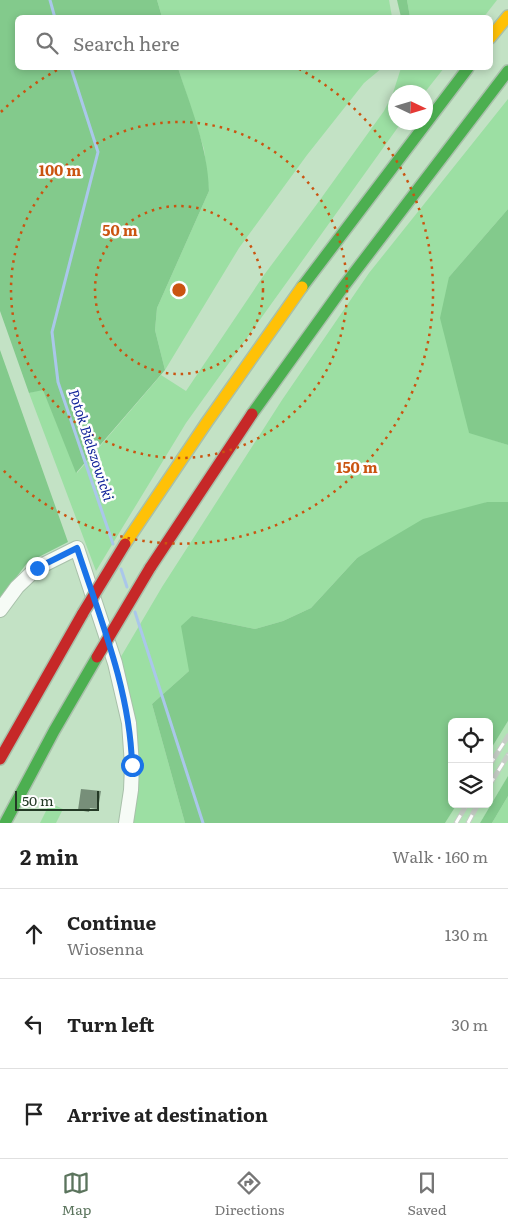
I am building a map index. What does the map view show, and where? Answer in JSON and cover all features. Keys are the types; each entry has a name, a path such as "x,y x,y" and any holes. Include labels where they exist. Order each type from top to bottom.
{"highway":[{"path":"493,34 508,16"},
{"path":"0,759 83,613 198,434 334,243 466,70"},
{"path":"4,823 54,731 150,568 245,425 307,337 508,71"}],"street":[{"path":"0,610 17,588 37,568 77,548 114,664 129,723 132,765 131,790 126,823"}],"shaded area":[{"path":"0,0 157,0 161,15 15,15 15,70 179,70 206,159 209,191 157,308 155,330 165,370 76,473 43,390 29,393 0,311"},
{"path":"157,0 389,0 392,15 161,15"},
{"path":"397,0 407,0 410,15 401,15"},
{"path":"407,0 497,0 485,15 410,15"},
{"path":"179,70 380,70 364,83 307,155 239,248 165,370 155,330 157,308 209,191 204,149"},
{"path":"400,70 442,70 431,85 396,85"},
{"path":"508,99 508,209 449,277 469,432 508,445 508,502 487,502 357,558 311,608 283,621 255,629 192,616 189,671 152,704 185,823 131,823 137,797 137,729 119,660 162,587 282,400 369,273"},
{"path":"388,103 388,130 396,130 186,423 96,571 29,393 43,389 77,473 161,375 186,391 264,275"},
{"path":"508,209 508,445 469,433 440,318 449,277"},
{"path":"0,350 68,542 27,563 0,599"},
{"path":"487,502 508,502 508,721 493,745 493,718 448,718 448,808 454,808 445,823 185,823 152,704 189,671 181,626 192,616 255,629 283,621 311,608 357,558 423,519"},
{"path":"508,721 508,776 493,801 493,763 493,745"},
{"path":"508,776 508,796 492,823 480,823 489,808 493,808 493,801"},
{"path":"508,796 508,823 492,823"},
{"path":"50,803 63,809 56,823 40,823"},
{"path":"454,808 489,808 480,823 445,823"}],"building":[{"path":"81,789 101,791 98,809 90,808 89,812 78,810"}],"waterway":[{"name":"Potok Bielszowicki","path":"50,0 54,15"},
{"name":"Potok Bielszowicki","path":"72,70 98,152 52,332 58,382 113,544"},
{"name":"Potok Bielszowicki","path":"121,569 127,587"},
{"name":"Potok Bielszowicki","path":"135,612 203,823"}],"railway":[{"path":"491,763 508,736"},
{"path":"493,779 508,755"},
{"path":"456,823 465,808"},
{"path":"468,823 476,808"}],"traffic: fast":[{"path":"302,287 466,70"},
{"path":"252,414 344,286 508,71"},
{"path":"5,823 54,731 97,657"}],"traffic: slow":[{"path":"493,34 508,16"},
{"path":"125,544 207,422 302,287"}],"traffic: jam":[{"path":"150,568 252,414"},
{"path":"83,613 125,544"},
{"path":"97,657 150,568"},
{"path":"0,759 83,613"}],"route":[{"path":"37,568 77,548 122,691 132,745 132,765"}]}
